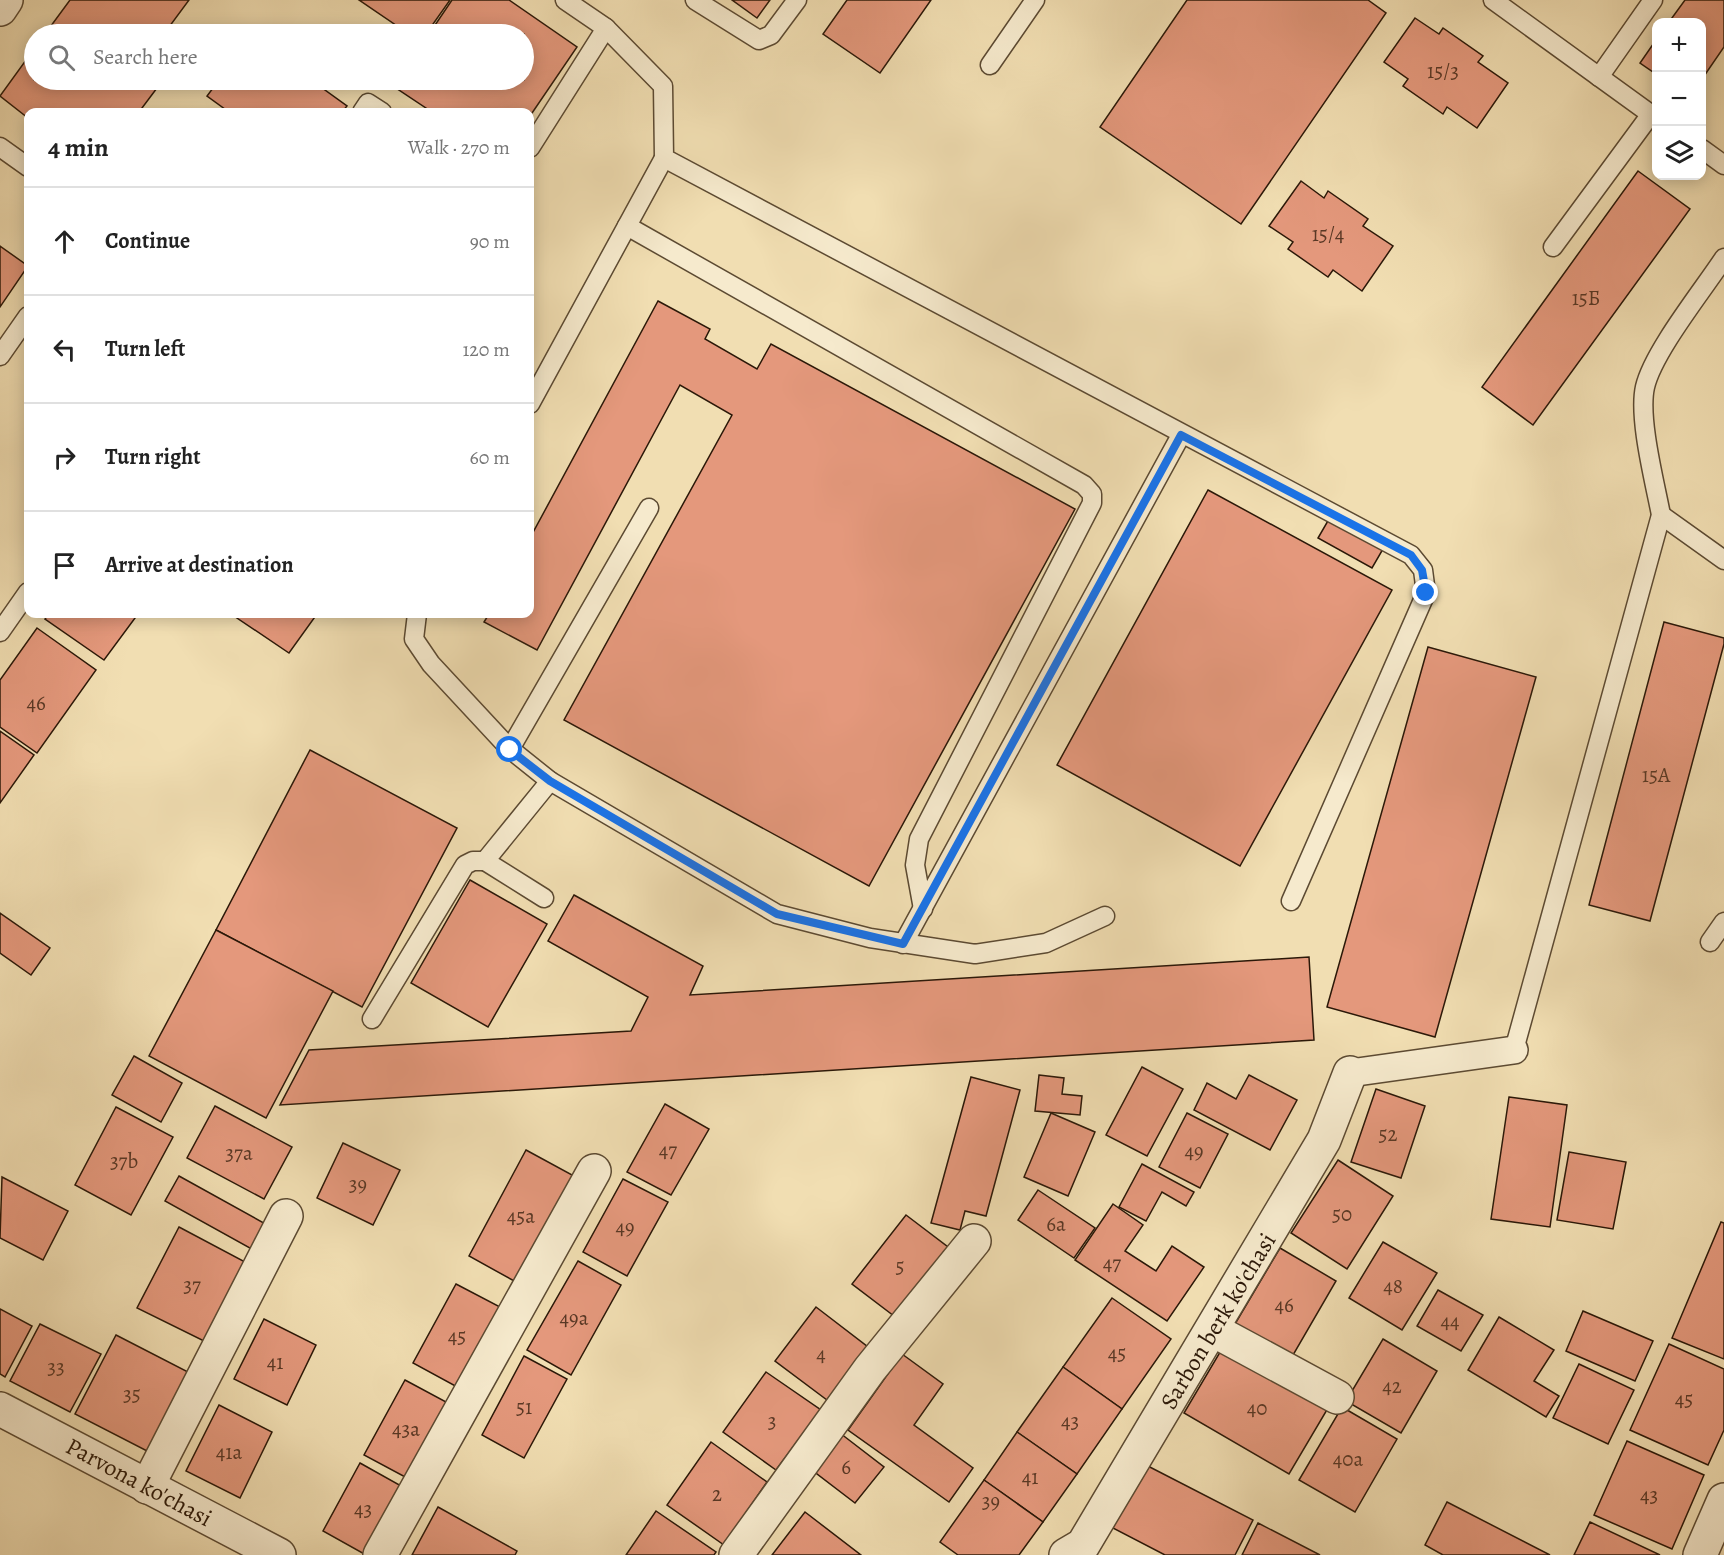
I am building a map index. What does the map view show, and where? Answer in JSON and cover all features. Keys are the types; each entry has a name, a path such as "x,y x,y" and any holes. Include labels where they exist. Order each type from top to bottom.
{"street":[{"path":"0,9 6,0"},
{"path":"1350,1073 1514,1050"},
{"name":"Sarbon berk ko'chasi","path":"1084,1552 1324,1140 1350,1073"},
{"path":"380,1555 594,1172"},
{"path":"147,1487 286,1216"},
{"path":"736,1555 870,1370 974,1241"},
{"path":"1213,1330 1337,1397"},
{"name":"Parvona ko'chasi","path":"0,1409 273,1554"},
{"path":"1700,1555 1724,1500"}],"lane":[{"path":"534,397 664,158 663,86 606,28 565,0"},
{"path":"695,0 759,40 771,35 797,0"},
{"path":"990,65 1035,0"},
{"path":"1493,0 1652,115"},
{"path":"1599,77 1653,0"},
{"path":"534,142 606,28"},
{"path":"1553,247 1652,119"},
{"path":"0,147 24,163"},
{"path":"1706,152 1724,165"},
{"path":"664,158 1181,435 1411,555 1422,570 1426,593 1291,901"},
{"path":"627,226 1084,485 1092,495 1092,503 919,839 915,866 923,909"},
{"path":"1514,1050 1661,515 1646,431 1645,388 1664,348 1724,258"},
{"path":"0,356 24,322"},
{"path":"903,944 1181,435"},
{"path":"510,750 649,508"},
{"path":"1661,515 1724,560"},
{"path":"0,632 24,598"},
{"path":"417,618 414,639 431,664 510,750 550,781 777,914 903,944 975,954 1046,943 1105,916"},
{"path":"485,861 550,781"},
{"path":"372,1019 465,865 473,861 485,861 544,898"},
{"path":"1710,942 1724,922"}],"building":[{"path":"70,0 189,0 171,24 52,24"},
{"path":"359,0 450,0 433,24 394,24"},
{"path":"452,0 509,0 577,47 534,110 534,108 426,108 399,90 534,90 534,24 436,24"},
{"path":"732,0 770,0 757,18"},
{"path":"847,0 931,0 880,73 823,34"},
{"path":"1187,0 1368,0 1386,13 1241,224 1100,127"},
{"path":"1685,0 1724,0 1724,47 1706,73 1706,18 1672,18"},
{"path":"1415,18 1439,34 1443,28 1483,56 1478,62 1508,83 1477,128 1447,107 1443,114 1403,86 1408,79 1384,62"},
{"path":"1652,46 1652,71 1640,63"},
{"path":"24,63 24,90 156,90 142,108 24,108 24,115 0,96"},
{"path":"212,90 325,90 347,106 345,108 224,108 207,96"},
{"path":"1638,171 1690,209 1533,425 1482,387"},
{"path":"1301,181 1324,198 1328,191 1368,219 1363,226 1393,246 1362,291 1333,270 1328,277 1288,249 1293,242 1269,226"},
{"path":"0,246 24,263 24,272 0,307"},
{"path":"658,301 710,329 705,339 757,369 771,344 1075,509 869,886 564,720 732,415 680,385 537,650 484,622 486,618 534,618 534,531"},
{"path":"1208,490 1392,590 1240,866 1057,765"},
{"path":"1329,519 1383,549 1372,568 1318,538"},
{"path":"46,618 135,618 104,660"},
{"path":"237,618 314,618 289,653"},
{"path":"1664,622 1724,638 1724,644 1650,921 1589,905"},
{"path":"37,628 96,670 37,753 0,727 0,680"},
{"path":"1428,647 1536,677 1435,1037 1327,1007"},
{"path":"0,731 34,755 0,803"},
{"path":"310,750 457,828 362,1007 216,930"},
{"path":"470,880 547,924 488,1027 411,983"},
{"path":"574,895 703,966 690,995 1309,957 1314,1040 280,1105 309,1050 631,1031 648,997 548,941"},
{"path":"0,913 50,948 31,975 0,953"},
{"path":"216,930 333,991 266,1118 149,1056"},
{"path":"134,1056 182,1083 161,1122 112,1095"},
{"path":"1142,1067 1183,1089 1147,1156 1106,1135"},
{"path":"1039,1075 1064,1078 1062,1094 1082,1096 1080,1115 1035,1111"},
{"path":"1249,1075 1297,1100 1270,1150 1194,1110 1207,1083 1236,1099"},
{"path":"971,1077 1020,1090 986,1216 965,1211 960,1230 931,1223"},
{"path":"1376,1089 1425,1106 1401,1178 1351,1162"},
{"path":"1509,1097 1567,1105 1550,1227 1491,1219"},
{"path":"665,1104 709,1129 671,1195 627,1172"},
{"path":"215,1106 292,1147 264,1199 187,1158"},
{"path":"116,1107 173,1137 131,1215 75,1185"},
{"path":"1051,1113 1095,1132 1068,1196 1024,1177"},
{"path":"1187,1113 1228,1134 1200,1188 1159,1167"},
{"path":"343,1143 400,1170 373,1225 317,1198"},
{"path":"526,1150 574,1176 516,1282 469,1256"},
{"path":"1569,1152 1626,1162 1613,1229 1557,1220"},
{"path":"1338,1160 1393,1196 1347,1269 1291,1233"},
{"path":"1142,1164 1194,1192 1186,1206 1162,1192 1146,1221 1119,1207"},
{"path":"179,1176 271,1227 257,1252 165,1201"},
{"path":"2,1177 68,1211 43,1260 0,1238"},
{"path":"623,1179 668,1202 627,1276 583,1252"},
{"path":"1038,1190 1095,1228 1074,1258 1018,1220"},
{"path":"1113,1204 1143,1225 1125,1251 1156,1271 1172,1246 1204,1267 1167,1321 1075,1260"},
{"path":"906,1215 948,1247 894,1316 852,1284"},
{"path":"1721,1222 1724,1223 1724,1359 1672,1338"},
{"path":"179,1227 247,1263 206,1342 137,1308"},
{"path":"1383,1242 1437,1273 1402,1330 1349,1298"},
{"path":"1280,1248 1336,1281 1289,1362 1232,1329"},
{"path":"578,1261 621,1285 571,1375 527,1350"},
{"path":"456,1284 502,1308 459,1388 413,1363"},
{"path":"1438,1290 1483,1315 1461,1351 1417,1326"},
{"path":"1112,1298 1171,1339 1122,1409 1063,1367"},
{"path":"816,1307 868,1347 827,1400 775,1361"},
{"path":"0,1309 32,1326 5,1377 0,1374"},
{"path":"1583,1311 1653,1341 1635,1381 1566,1351"},
{"path":"1499,1317 1554,1350 1534,1381 1559,1396 1546,1417 1468,1370"},
{"path":"264,1319 316,1345 287,1405 234,1379"},
{"path":"40,1324 101,1354 70,1412 10,1381"},
{"path":"116,1335 190,1373 149,1452 75,1414"},
{"path":"1383,1339 1437,1371 1401,1433 1346,1401"},
{"path":"1226,1342 1331,1403 1289,1474 1184,1413"},
{"path":"1669,1344 1724,1369 1724,1430 1708,1465 1630,1430"},
{"path":"902,1354 943,1384 914,1425 973,1468 949,1502 848,1430"},
{"path":"524,1356 567,1379 524,1458 482,1435"},
{"path":"1579,1364 1634,1390 1608,1444 1553,1418"},
{"path":"1063,1367 1122,1409 1077,1474 1017,1432"},
{"path":"766,1372 821,1410 776,1470 723,1432"},
{"path":"405,1380 448,1403 407,1478 364,1455"},
{"path":"219,1405 272,1432 240,1498 186,1471"},
{"path":"1342,1407 1397,1439 1355,1512 1299,1480"},
{"path":"836,1430 884,1467 855,1503 808,1467"},
{"path":"1017,1432 1077,1474 1043,1522 984,1480"},
{"path":"1627,1441 1704,1475 1672,1549 1594,1515"},
{"path":"711,1442 767,1482 724,1545 667,1505"},
{"path":"360,1463 403,1487 366,1555 323,1531"},
{"path":"1142,1463 1253,1520 1235,1555 1165,1555 1109,1526"},
{"path":"984,1480 1043,1522 1019,1555 958,1555 940,1542"},
{"path":"1447,1502 1550,1555 1443,1555 1425,1545"},
{"path":"438,1507 517,1551 515,1555 412,1555"},
{"path":"656,1511 716,1552 714,1555 626,1555"},
{"path":"805,1512 861,1555 772,1555"},
{"path":"1590,1522 1660,1555 1574,1555"},
{"path":"1258,1523 1320,1555 1242,1555"}],"route":[{"path":"510,750 550,781 777,914 870,938 903,944 1181,435 1411,555 1422,570 1426,593"}]}
